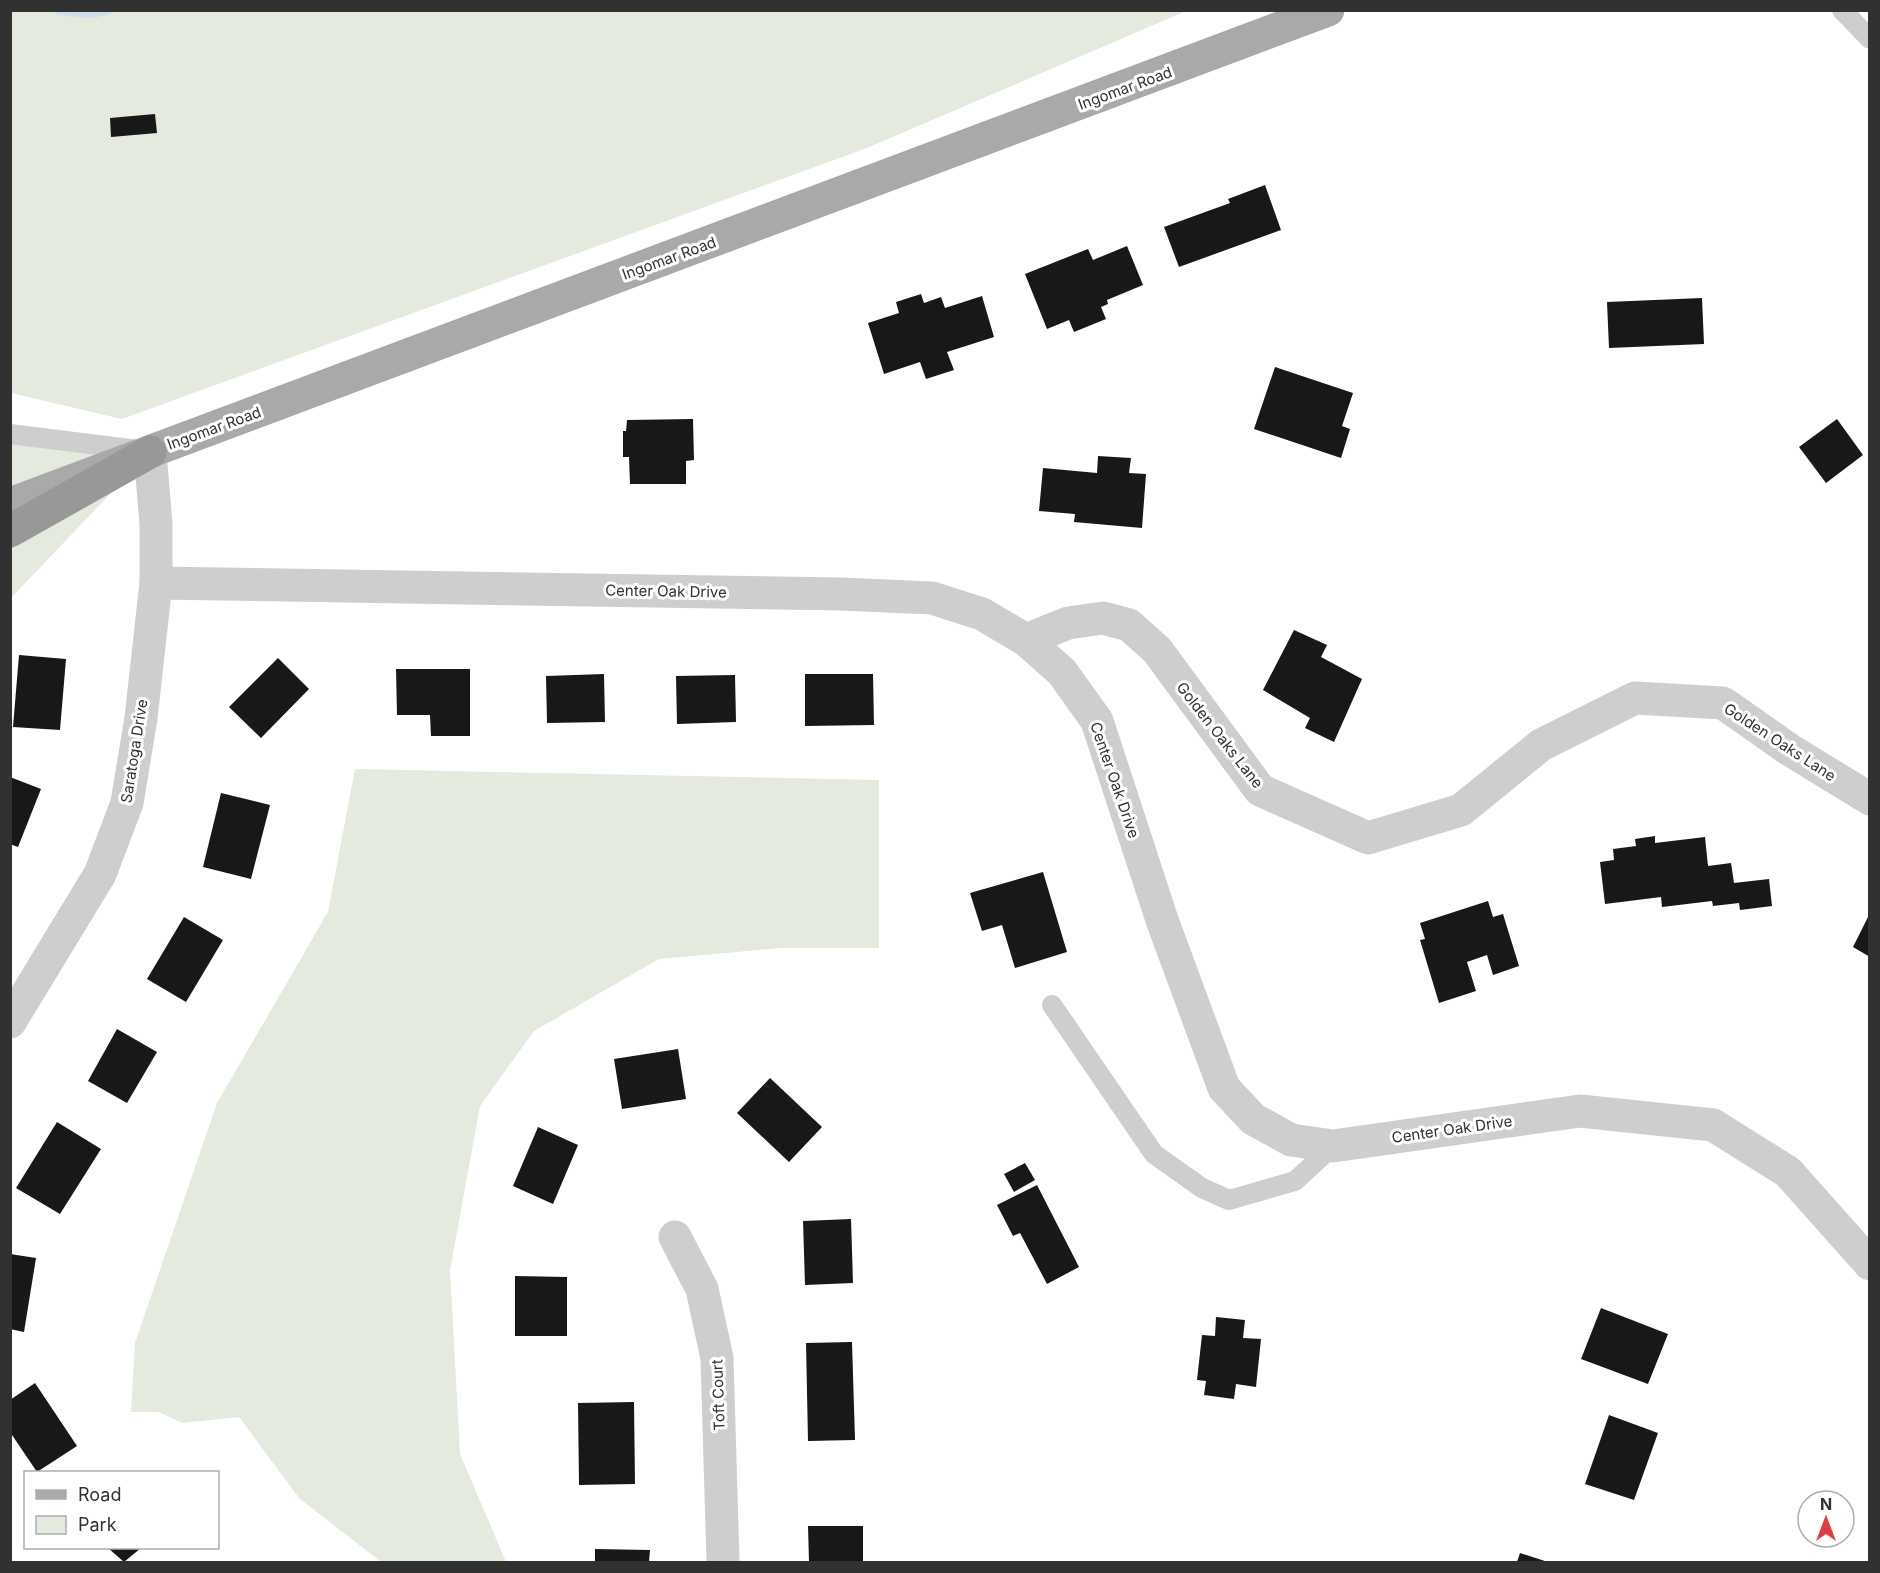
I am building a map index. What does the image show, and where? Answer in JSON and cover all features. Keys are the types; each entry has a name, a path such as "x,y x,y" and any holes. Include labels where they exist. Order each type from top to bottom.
{"highway":[{"path":"10,531 150,452"}],"main road":[{"name":"Ingomar Road","path":"10,504 1328,10"}],"street":[{"name":"Saratoga Drive","path":"10,1022 100,874 127,803 141,718 156,583 156,524 150,452"},
{"name":"Center Oak Drive","path":"156,583 829,594 932,598 982,614 1026,640 1062,672 1097,721 1162,920 1224,1088 1253,1119 1291,1140 1333,1146 1580,1111 1713,1125 1788,1172 1869,1264"},
{"name":"Golden Oaks Lane","path":"1026,640 1068,623 1103,618 1129,625 1157,650 1260,790 1368,838 1461,810 1541,746 1635,698 1723,703 1790,750 1869,799"},
{"name":"Toft Court","path":"675,1237 702,1289 717,1358 723,1563"}],"lane":[{"path":"1842,10 1869,39"},
{"path":"10,434 150,452"},
{"path":"1052,1005 1154,1154 1202,1188 1229,1200 1295,1181 1333,1146"}],"green space":[{"path":"11,11 1186,11 867,148 122,419 11,393"},
{"path":"11,434 150,452 11,598"},
{"path":"355,769 879,780 879,948 780,948 659,959 534,1031 480,1106 450,1270 460,1454 506,1562 381,1562 299,1498 239,1417 182,1423 159,1412 131,1412 135,1343 217,1103 328,912"}],"building":[{"path":"155,114 157,133 111,137 110,118"},
{"path":"1265,185 1281,230 1179,267 1164,227 1230,203 1228,199"},
{"path":"1127,246 1143,285 1107,300 1108,304 1101,307 1106,319 1074,332 1069,320 1047,329 1025,274 1088,249 1093,260"},
{"path":"921,294 924,303 941,297 945,308 982,296 994,337 947,352 954,370 926,379 920,362 884,374 868,323 899,313 896,302"},
{"path":"1702,298 1704,344 1609,348 1607,302"},
{"path":"1275,367 1353,393 1342,426 1350,429 1341,458 1254,429"},
{"path":"693,419 694,460 686,461 686,484 630,484 629,457 623,457 623,431 626,431 627,420"},
{"path":"1837,419 1863,455 1826,483 1799,447"},
{"path":"1098,456 1131,458 1129,473 1146,474 1142,528 1074,522 1075,514 1039,511 1043,468 1097,473"},
{"path":"1294,630 1327,645 1321,657 1362,679 1334,742 1305,728 1310,718 1263,690"},
{"path":"19,655 66,659 60,730 13,727"},
{"path":"278,658 309,689 261,738 229,707"},
{"path":"396,669 470,669 470,736 431,736 430,715 397,715"},
{"path":"604,674 605,722 547,723 546,676"},
{"path":"805,674 873,674 874,725 805,726"},
{"path":"735,675 736,722 677,724 676,676"},
{"path":"10,777 41,789 18,847 10,844"},
{"path":"221,793 270,805 251,879 203,867"},
{"path":"1655,836 1655,843 1705,837 1708,866 1731,863 1734,883 1769,879 1772,906 1740,910 1739,903 1713,906 1712,901 1662,907 1661,897 1605,904 1600,862 1614,860 1613,849 1636,846 1635,839"},
{"path":"1043,872 1067,952 1015,968 1002,925 982,931 970,893"},
{"path":"1488,901 1493,917 1503,914 1519,966 1493,975 1487,955 1467,962 1476,991 1439,1003 1420,940 1425,939 1420,923"},
{"path":"1870,913 1870,957 1853,947"},
{"path":"184,917 223,940 186,1002 147,979"},
{"path":"117,1029 157,1052 127,1103 88,1081"},
{"path":"678,1049 686,1099 622,1109 614,1059"},
{"path":"770,1078 822,1127 789,1162 737,1113"},
{"path":"57,1122 101,1149 60,1214 16,1188"},
{"path":"538,1127 578,1145 553,1204 513,1186"},
{"path":"1025,1163 1035,1180 1014,1192 1004,1174"},
{"path":"1037,1185 1079,1267 1047,1284 1020,1233 1013,1236 997,1205"},
{"path":"851,1219 853,1283 805,1285 803,1221"},
{"path":"10,1254 36,1258 24,1332 10,1329"},
{"path":"515,1276 567,1277 567,1336 515,1336"},
{"path":"1601,1308 1668,1334 1648,1384 1581,1359"},
{"path":"1216,1317 1245,1320 1243,1338 1261,1339 1256,1387 1236,1384 1234,1399 1204,1395 1206,1381 1197,1380 1202,1335 1215,1336"},
{"path":"852,1342 855,1440 808,1441 806,1343"},
{"path":"35,1383 77,1446 36,1471 10,1432 10,1400"},
{"path":"634,1402 635,1484 579,1485 578,1403"},
{"path":"1609,1415 1658,1433 1634,1500 1585,1484"},
{"path":"808,1526 863,1526 863,1562 809,1562"},
{"path":"109,1549 140,1549 124,1562"},
{"path":"595,1549 650,1550 649,1562 595,1562"},
{"path":"1520,1553 1548,1562 1517,1562"}],"waterway":[{"path":"59,10 90,13 107,10"}]}
